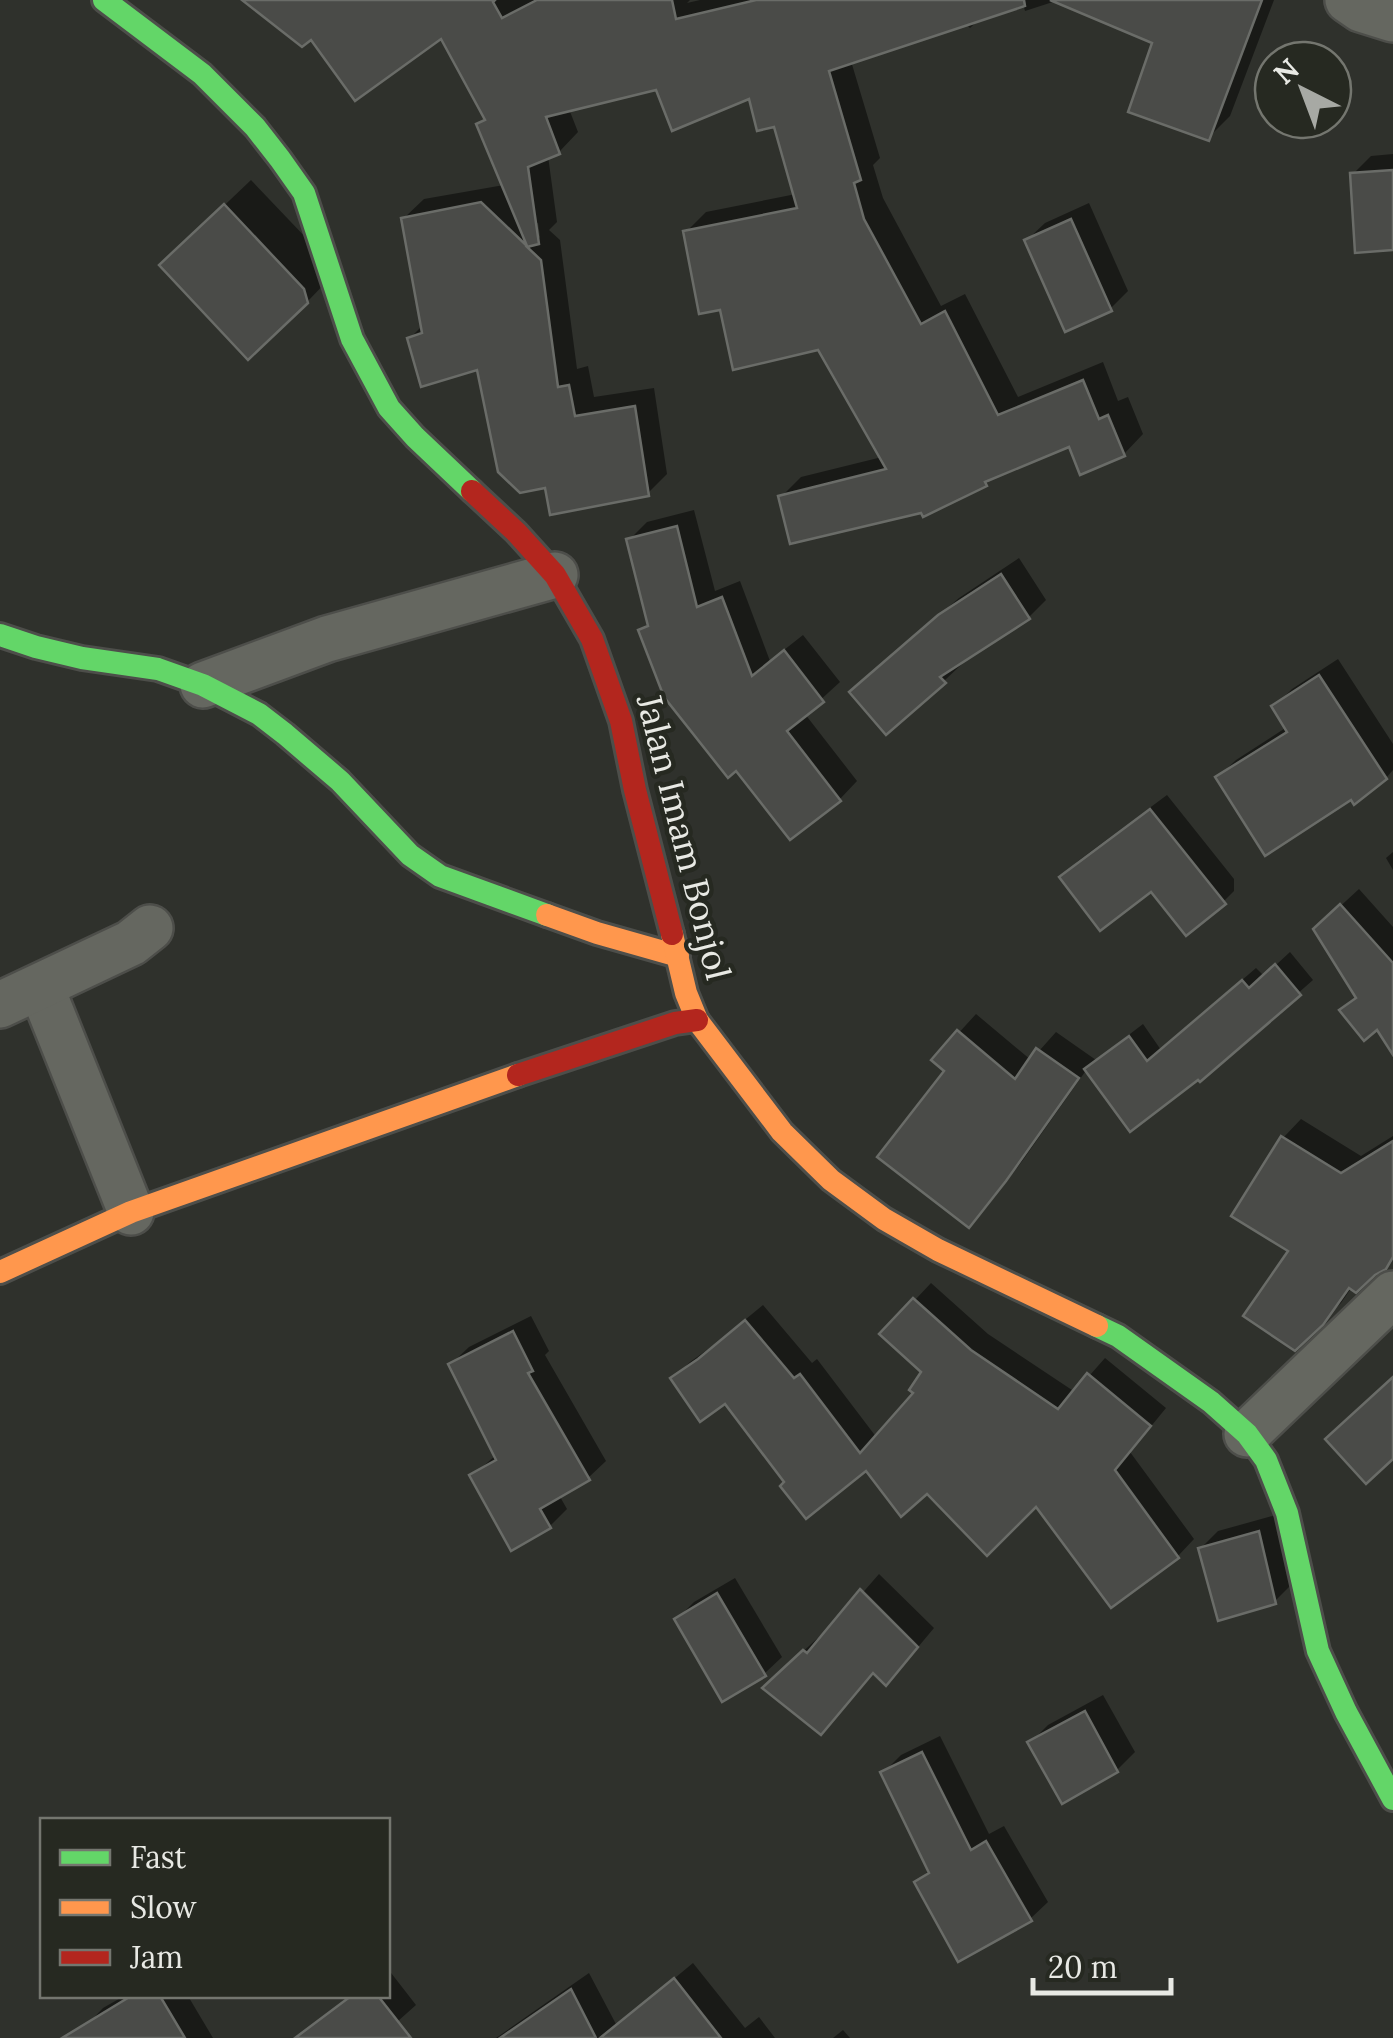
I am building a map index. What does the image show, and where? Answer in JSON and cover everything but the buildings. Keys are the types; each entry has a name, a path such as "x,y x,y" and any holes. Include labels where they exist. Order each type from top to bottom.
{"main road":[{"name":"Jalan Imam Bonjol","path":"104,0 202,74 255,127 280,159 304,193 352,340 389,408 555,575 592,638 621,721 686,993 697,1020 782,1132 831,1180 884,1219 938,1250 1118,1336 1211,1402 1247,1434 1266,1460 1287,1513 1318,1651 1393,1799"},
{"path":"0,635 82,658 158,669 203,685 259,714 285,734 340,781 410,856 440,876 597,933 678,956"},
{"path":"0,1272 131,1212 549,1064 674,1023 697,1020"}],"street":[{"path":"1348,0 1393,20"},
{"path":"203,685 327,639 555,575"},
{"path":"131,1212 20,996 131,942 150,928"},
{"path":"1247,1434 1393,1294"}],"traffic: fast":[{"path":"104,0 202,74 255,127 280,159 304,193 352,339 389,408 472,491"},
{"path":"0,635 82,658 158,669 203,685 259,714 285,734 340,781 410,855 440,876 547,915"},
{"path":"1097,1326 1118,1336 1211,1402 1247,1434 1266,1460 1287,1513 1318,1651 1393,1799"}],"traffic: slow":[{"path":"547,915 678,956"},
{"path":"672,934 686,993 697,1020 782,1132 831,1180 884,1219 938,1250 1097,1326"},
{"path":"0,1272 131,1212 518,1075"}],"traffic: jam":[{"path":"472,491 555,575 592,639 621,721 672,934"},
{"path":"518,1075 675,1023 697,1020"}]}
